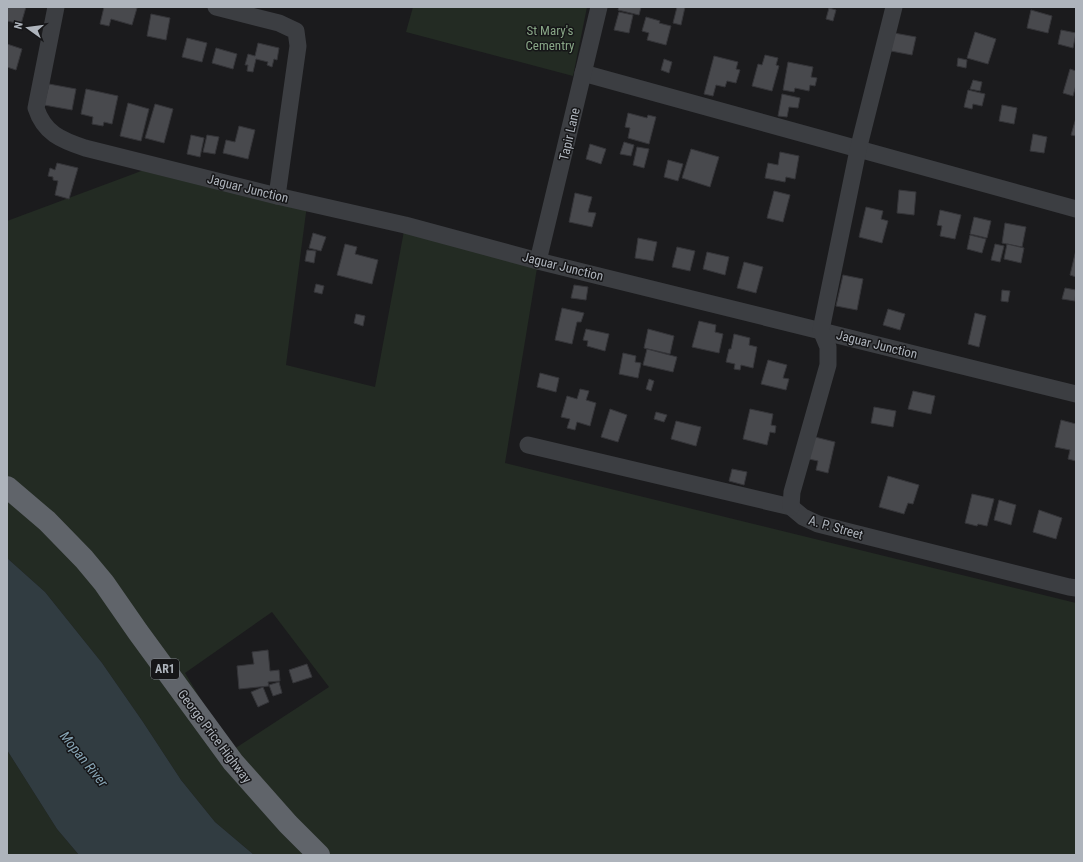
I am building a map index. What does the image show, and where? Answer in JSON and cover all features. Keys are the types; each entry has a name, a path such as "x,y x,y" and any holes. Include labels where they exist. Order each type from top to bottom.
{"highway":[{"name":"George Price Highway","path":"7,487 47,521 84,559 104,583 233,762 288,824 318,855"}],"street":[{"name":"Jaguar Junction","path":"56,7 36,108 39,119 52,133 67,142 84,148 277,196 404,225 538,261 1076,394"},
{"path":"216,7 279,23 296,31 298,46 277,196"},
{"name":"Tapir Lane","path":"538,261 599,7"},
{"path":"791,507 792,492 828,365 828,347 821,330 858,150 894,7"},
{"path":"583,74 1076,209"},
{"name":"A. P. Street","path":"528,445 791,507 803,517 818,524 1076,588"}],"green space":[{"name":"St Mary's Cementry","path":"413,7 587,7 573,76 406,32"},
{"path":"144,170 307,205 286,365 375,387 404,231 538,262 505,463 1076,603 1076,855 254,855 215,822 181,780 102,663 45,592 7,558 7,221","holes":["272,612 329,687 234,749 185,673"]},
{"path":"7,750 57,829 79,855 7,855"}],"water":[{"name":"Mopan River","path":"7,558 45,592 102,663 181,780 215,822 254,855 79,855 57,829 7,750"}],"building":[{"path":"7,7 26,7 21,24 7,21"},
{"path":"104,7 137,8 132,25 111,19 109,26 100,24"},
{"path":"619,7 641,7 639,15 618,10"},
{"path":"677,7 685,7 681,25 673,23"},
{"path":"829,8 836,10 833,21 826,19"},
{"path":"1031,10 1052,16 1048,33 1027,28"},
{"path":"619,12 633,15 629,33 614,30"},
{"path":"151,14 170,18 166,40 147,36"},
{"path":"646,17 660,21 659,23 671,26 666,45 647,40 649,33 642,31"},
{"path":"1061,30 1076,33 1073,48 1058,44"},
{"path":"975,32 996,39 988,64 967,58"},
{"path":"894,33 916,37 912,55 891,51"},
{"path":"187,38 207,43 202,62 182,57"},
{"path":"258,43 279,48 277,60 274,59 272,67 267,65 268,62 256,59 253,72 247,71 248,65 245,65 248,54 255,56"},
{"path":"7,44 22,49 16,70 7,67"},
{"path":"216,48 237,54 233,69 212,63"},
{"path":"765,55 778,58 776,65 779,66 772,91 752,86 758,64 762,65"},
{"path":"714,56 738,62 736,69 740,70 736,83 727,81 725,87 716,85 713,96 704,94"},
{"path":"958,58 967,60 966,68 957,66"},
{"path":"664,59 672,62 669,73 661,70"},
{"path":"788,62 813,67 811,77 817,78 815,86 810,85 809,91 795,88 794,92 783,90"},
{"path":"1070,69 1076,71 1076,85 1073,96 1063,93"},
{"path":"973,80 982,82 980,91 970,89"},
{"path":"49,84 76,89 72,110 44,105"},
{"path":"86,89 118,96 112,124 104,122 103,126 92,124 93,117 81,114"},
{"path":"968,90 985,94 982,106 973,104 972,109 964,107"},
{"path":"782,94 800,98 798,108 789,107 787,117 778,116"},
{"path":"128,103 149,109 141,141 120,136"},
{"path":"155,104 173,109 164,143 145,138"},
{"path":"1002,105 1017,108 1014,124 999,121"},
{"path":"628,113 647,118 648,115 656,117 649,144 628,138 630,128 625,127"},
{"path":"1076,118 1076,136 1071,135"},
{"path":"239,126 255,130 248,159 223,153 226,140 235,142"},
{"path":"1033,134 1047,137 1044,153 1030,151"},
{"path":"191,135 204,138 200,157 187,154"},
{"path":"207,135 219,137 215,154 203,152"},
{"path":"624,142 634,145 631,156 620,154"},
{"path":"590,144 606,149 601,164 586,159"},
{"path":"637,147 649,149 644,168 633,165"},
{"path":"691,149 719,157 710,187 682,178"},
{"path":"780,152 799,156 795,179 786,177 785,182 765,178 768,163 778,165"},
{"path":"668,160 683,164 678,181 664,177"},
{"path":"57,163 78,168 69,199 55,195 58,181 53,180 53,177 48,176 50,168 55,170"},
{"path":"899,190 916,192 914,215 897,213"},
{"path":"774,191 790,195 783,222 767,218"},
{"path":"575,193 592,197 588,212 596,213 592,227 569,222"},
{"path":"866,207 883,211 881,219 888,221 882,243 859,237"},
{"path":"940,210 961,215 955,239 940,236 942,226 937,225"},
{"path":"974,217 991,221 987,238 970,234"},
{"path":"1005,223 1026,227 1022,247 1002,243"},
{"path":"313,233 326,237 321,251 309,248"},
{"path":"970,235 986,239 982,253 967,249"},
{"path":"638,238 657,242 653,261 635,258"},
{"path":"345,244 357,247 355,254 378,260 372,284 337,275"},
{"path":"995,244 1004,246 1000,262 991,260"},
{"path":"1007,244 1024,248 1021,263 1004,259"},
{"path":"677,247 695,251 690,271 672,267"},
{"path":"307,250 316,251 314,263 305,261"},
{"path":"1076,250 1076,277 1070,275"},
{"path":"707,252 729,257 725,275 703,269"},
{"path":"744,262 763,267 756,293 737,288"},
{"path":"843,275 863,279 857,310 836,306"},
{"path":"316,284 324,286 322,294 314,292"},
{"path":"574,285 588,287 586,300 571,298"},
{"path":"1065,288 1076,290 1075,301 1062,299"},
{"path":"1002,290 1010,291 1008,302 1001,301"},
{"path":"562,308 584,313 581,322 577,322 572,344 555,340"},
{"path":"888,309 905,314 900,330 883,325"},
{"path":"975,313 986,316 979,347 968,344"},
{"path":"356,314 365,316 363,326 354,323"},
{"path":"699,321 716,325 715,332 723,334 719,353 692,347"},
{"path":"586,329 609,334 605,351 587,346 588,341 583,340"},
{"path":"648,329 674,336 670,354 644,348"},
{"path":"734,334 750,338 749,345 757,347 753,368 741,365 740,370 734,369 735,364 726,362 729,349 731,349"},
{"path":"647,349 677,357 673,372 643,365"},
{"path":"623,353 636,356 635,362 641,363 638,378 619,374"},
{"path":"768,360 787,365 783,378 789,379 786,390 761,384"},
{"path":"540,373 559,378 556,392 537,387"},
{"path":"649,379 654,381 651,391 646,389"},
{"path":"580,389 589,391 586,400 596,403 590,426 577,422 575,430 567,428 570,419 561,417 567,396 577,399"},
{"path":"913,391 935,396 931,414 908,409"},
{"path":"874,407 896,411 893,427 871,423"},
{"path":"610,409 627,415 618,442 601,437"},
{"path":"750,409 773,414 771,425 776,426 775,433 770,432 767,445 743,439"},
{"path":"656,412 667,415 664,422 654,419"},
{"path":"1061,420 1076,424 1076,461 1068,459 1070,450 1055,447"},
{"path":"676,421 701,427 696,446 671,439"},
{"path":"815,437 835,442 828,473 816,470 818,461 809,459"},
{"path":"732,469 747,472 744,485 729,481"},
{"path":"888,476 919,485 913,504 908,503 904,514 879,507"},
{"path":"972,494 994,499 987,526 978,524 977,526 965,523"},
{"path":"999,500 1016,505 1011,525 994,520"},
{"path":"1039,510 1062,518 1056,539 1033,532"},
{"path":"268,650 270,671 279,670 280,681 268,682 269,686 239,689 237,666 254,664 252,652"},
{"path":"307,664 312,677 293,683 289,670"},
{"path":"279,682 282,693 273,696 269,685"},
{"path":"263,687 269,702 258,707 251,692"}]}
